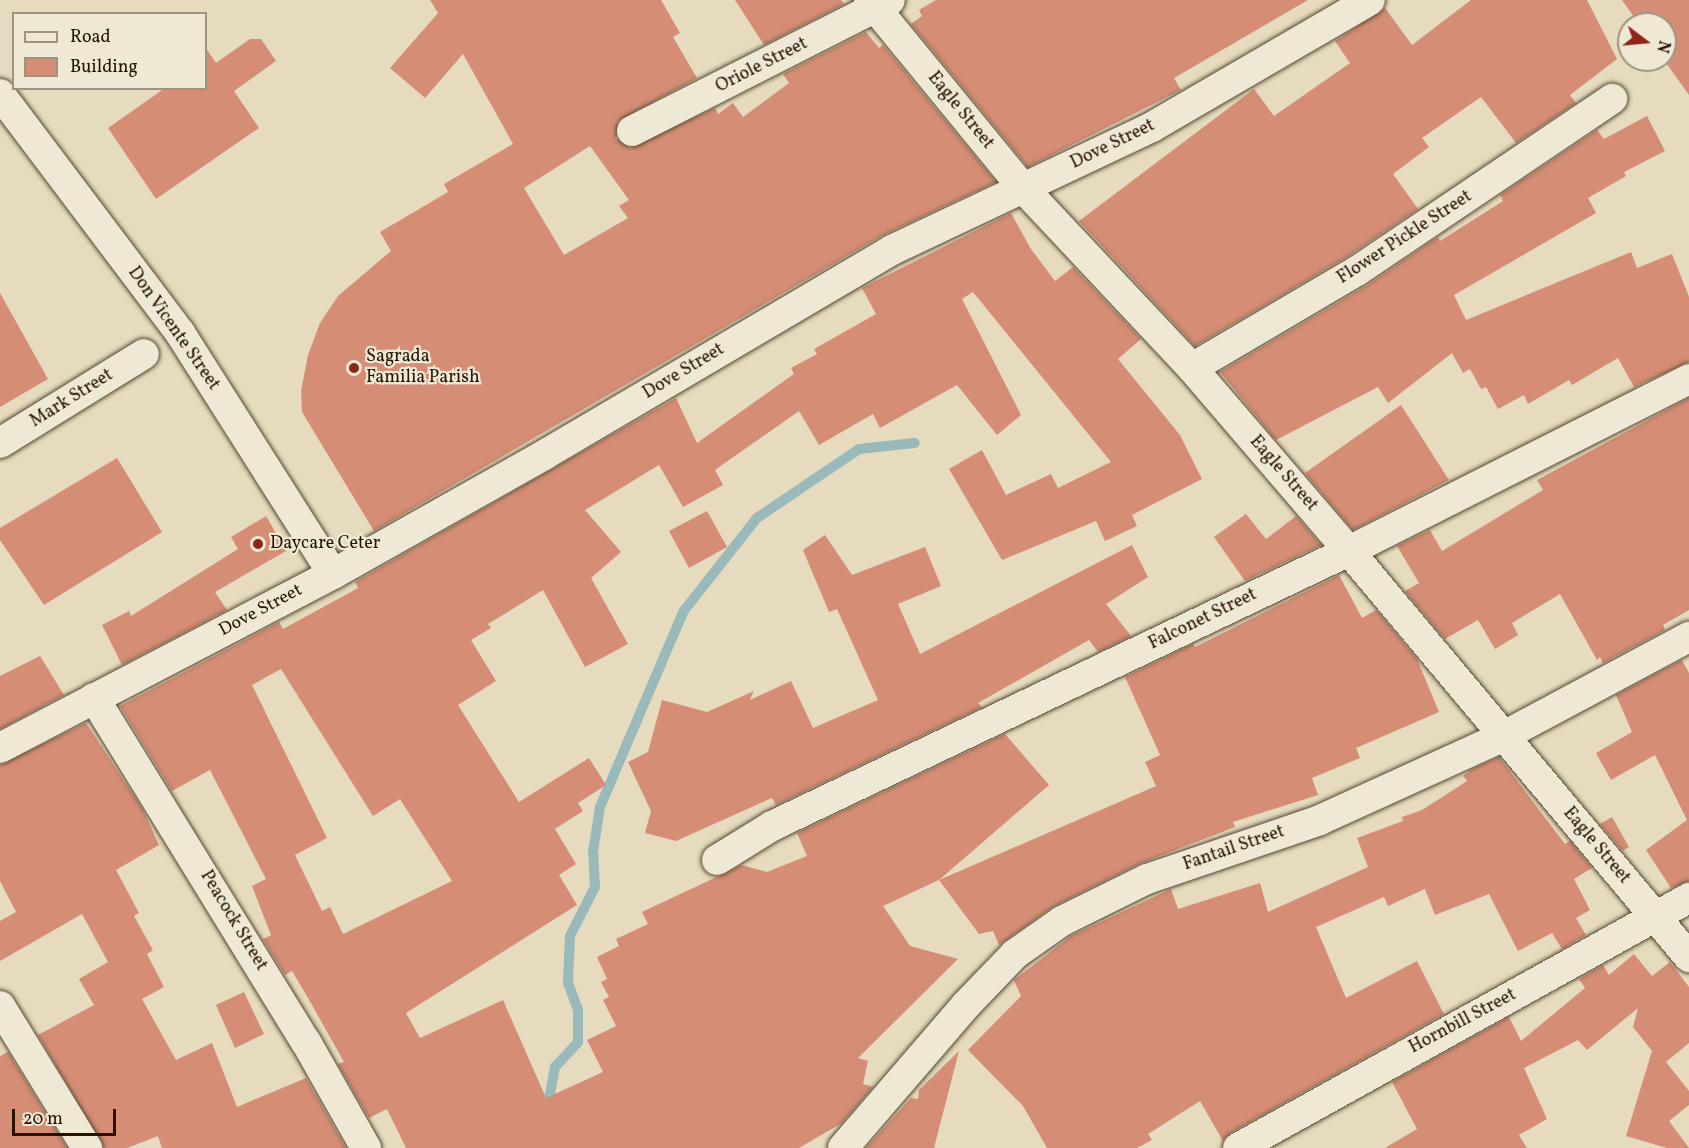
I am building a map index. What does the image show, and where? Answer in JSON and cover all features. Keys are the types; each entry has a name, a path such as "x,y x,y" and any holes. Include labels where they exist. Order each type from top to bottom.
{"street":[{"name":"Dove Street","path":"0,748 333,574 544,455 892,250 1152,127 1370,0"},
{"name":"Eagle Street","path":"878,3 1023,188 1192,368 1349,550 1689,957"},
{"name":"Oriole Street","path":"633,131 878,3"},
{"name":"Don Vicente Street","path":"0,94 180,333 333,574"},
{"name":"Flower Pickle Street","path":"1192,368 1357,272 1612,99"},
{"name":"Mark Street","path":"0,443 144,354"},
{"name":"Falconet Street","path":"717,860 772,826 1349,550 1689,379"},
{"name":"Fantail Street","path":"843,1148 972,999 1016,954 1062,921 1147,879 1320,819 1504,736 1689,638"},
{"name":"Peacock Street","path":"94,698 306,1042 366,1148"},
{"name":"Hornbill Street","path":"1238,1148 1421,1044 1689,898"},
{"path":"0,1006 87,1148"}],"building":[{"path":"430,0 661,0 680,33 673,37 697,78 618,121 616,138 630,148 715,108 718,114 733,103 743,117 789,83 783,74 866,32 879,48 883,45 996,182 883,235 374,531 302,412 301,391 308,355 320,323 338,296 391,251 380,232 448,192 444,184 513,144 463,54 425,98 390,68 438,13","holes":["590,146 629,200 619,206 628,218 564,255 524,188"]},
{"path":"735,0 841,0 844,4 764,45"},
{"path":"936,0 1308,0 1174,78 1181,90 1028,167 911,24 922,16 919,10"},
{"path":"1471,0 1587,0 1617,59 1570,95 1576,103 1516,143 1481,97 1422,138 1429,147 1393,174 1418,209 1348,256 1195,346 1079,221 1254,89 1274,116 1350,63 1335,41 1385,8 1412,45"},
{"path":"1622,0 1689,0 1689,95 1673,72 1677,72 1677,12 1630,12"},
{"path":"250,39 261,39 276,61 234,91 259,128 156,199 108,128 162,90 207,90 207,50 216,63"},
{"path":"1647,116 1665,151 1624,172 1626,176 1588,198 1596,213 1454,295 1466,320 1631,252 1637,268 1672,254 1689,297 1689,362 1634,387 1618,358 1572,385 1569,380 1528,404 1524,395 1498,409 1486,387 1481,389 1470,369 1463,373 1452,353 1388,403 1378,387 1276,440 1220,372 1366,286 1438,237 1440,241 1503,201 1500,195 1597,130 1604,139"},
{"path":"1011,213 1031,249 1055,281 1073,267 1141,339 1118,359 1180,435 1202,479 1132,515 1137,526 1105,541 1096,521 1002,560 949,469 982,450 1006,495 1051,474 1058,488 1111,462 973,292 962,299 1021,415 997,435 957,385 880,428 873,414 819,445 799,411 715,470 723,485 683,507 659,465 585,510 621,552 591,578 628,644 585,667 543,590 488,624 491,628 471,640 496,681 458,705 519,802 589,758 606,785 578,803 583,811 555,829 576,864 559,875 577,905 406,1013 420,1038 503,1000 546,1098 603,1072 587,1040 616,1026 603,1000 609,997 601,982 607,979 597,957 619,946 616,939 648,924 642,912 742,865 767,872 807,856 797,833 1005,734 1049,785 939,880 883,906 910,946 958,959 858,1058 868,1061 863,1084 873,1087 842,1123 799,1148 406,1148 387,1109 369,1118 338,1064 344,1062 308,998 292,971 285,975 263,939 271,935 252,886 266,879 210,770 172,791 120,706 279,622 283,629 358,588 355,582 676,398 697,443 794,374 791,368 817,354 814,349 876,314 862,288","holes":["281,669 373,816 400,799 452,881 343,934 330,907 322,911 295,855 327,838 252,685"]},
{"path":"0,293 48,379 0,407"},
{"path":"1689,398 1689,610 1663,625 1665,630 1603,663 1600,657 1597,660 1560,594 1512,623 1518,635 1495,649 1478,620 1445,639 1405,591 1419,583 1397,546 1430,530 1442,551 1543,490 1537,480"},
{"path":"1401,405 1449,480 1353,530 1305,473"},
{"path":"117,458 162,532 44,605 0,540 0,528"},
{"path":"707,511 727,547 689,568 669,531"},
{"path":"1246,514 1266,539 1296,516 1321,545 1245,581 1214,537"},
{"path":"266,516 286,551 215,592 227,610 122,665 102,625 129,611 131,616 238,549 231,537"},
{"path":"825,535 852,575 925,547 941,586 898,604 920,654 1132,545 1148,577 1106,604 1131,636 1098,652 1089,640 978,703 982,707 776,805 772,798 676,841 645,833 651,811 628,762 648,752 662,700 707,712 754,691 750,700 791,681 813,728 878,700 837,609 829,612 803,550"},
{"path":"1339,575 1362,618 1376,610 1417,659 1439,712 1356,748 1360,758 1312,778 1318,795 1233,822 1235,827 1139,864 1054,906 999,945 993,931 979,934 939,880 1156,786 1145,762 1160,755 1125,677 1193,644 1195,647"},
{"path":"40,656 64,695 0,729 0,676"},
{"path":"1682,660 1689,673 1689,881 1671,888 1646,850 1687,820 1655,755 1611,780 1596,753 1632,732 1616,695"},
{"path":"86,723 142,808 159,845 116,870 139,913 134,916 153,950 147,954 164,987 142,999 176,1060 212,1043 237,1107 306,1078 346,1148 162,1148 158,1136 127,1148 104,1148 38,1035 94,1005 79,979 108,962 82,914 0,961 0,921 16,912 0,881 0,765"},
{"path":"1499,757 1565,844 1570,841 1592,868 1574,879 1590,910 1576,918 1586,935 1562,949 1552,933 1518,951 1489,894 1435,915 1425,889 1388,906 1384,897 1316,927 1346,998 1417,961 1444,1014 1230,1133 1223,1141 1200,1101 1148,1134 1152,1140 1137,1148 1047,1148 1023,1106 968,1050 1021,996 1014,980 1071,936 1171,889 1178,909 1260,883 1268,912 1368,867 1357,838 1403,821 1402,817 1422,810 1467,781 1463,776 1472,769"},
{"path":"1612,817 1629,847 1623,851 1600,824"},
{"path":"1634,954 1652,976 1670,962 1689,987 1689,1043 1666,1062 1689,1091 1689,1105 1669,1121 1689,1148 1667,1148 1626,1136 1652,1051 1633,1027 1638,1008 1587,1050 1578,1040 1524,1068 1547,1119 1519,1135 1527,1148 1385,1148 1417,1129 1392,1082 1509,1017 1521,1041 1585,988 1579,979 1603,965 1609,975"},
{"path":"244,992 264,1034 235,1048 216,1005"},
{"path":"959,1051 934,1148 866,1148 911,1098 918,1099 919,1090"},
{"path":"8,1052 67,1148 0,1148 0,1056"}],"waterway":[{"path":"547,1110 555,1067 578,1042 578,1010 568,983 570,936 595,887 593,852 600,807 683,612 757,518 859,449 915,443"}],"place":[{"name":"Sagrada Familia Parish","path":"354,368"},
{"name":"Daycare Ceter","path":"258,544"}]}
